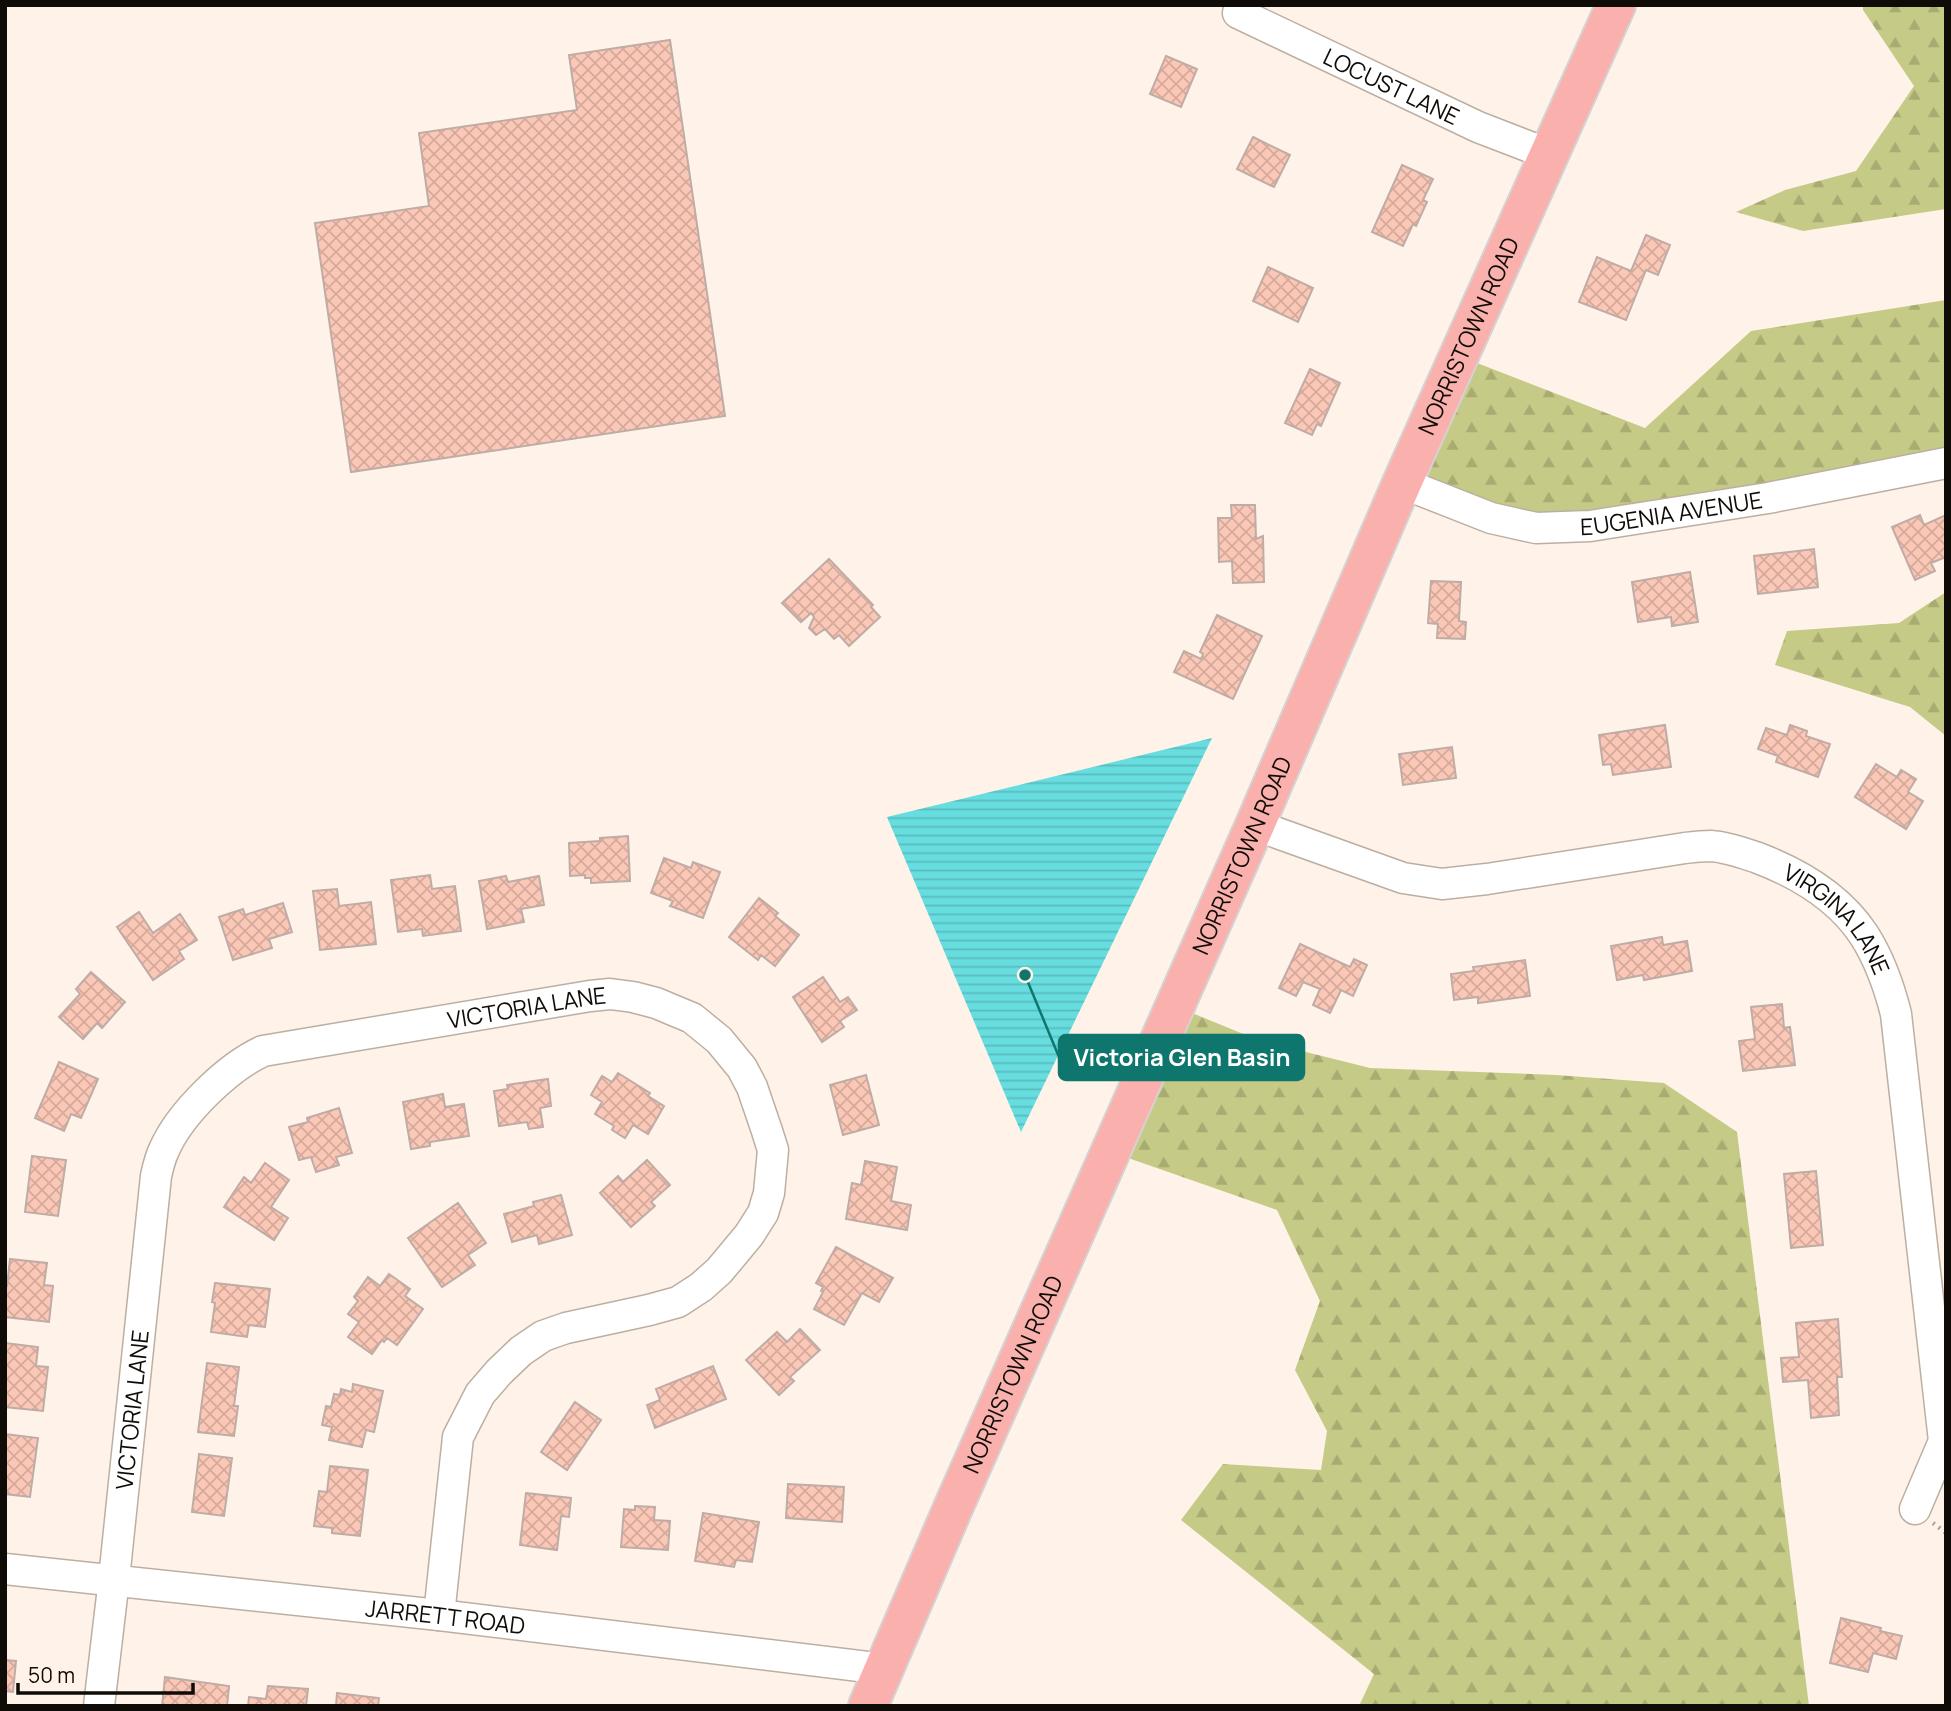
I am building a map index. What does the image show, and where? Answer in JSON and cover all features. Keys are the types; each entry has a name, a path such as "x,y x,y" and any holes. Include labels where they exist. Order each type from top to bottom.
{"main road":[{"name":"NORRISTOWN ROAD","path":"868,1706 1255,825 1402,483 1616,5"}],"street":[{"name":"LOCUST LANE","path":"1238,13 1478,127 1548,153"},
{"name":"EUGENIA AVENUE","path":"1402,483 1491,519 1536,528 1590,526 1768,498 1946,463"},
{"name":"VIRGINA LANE","path":"1255,825 1403,878 1441,884 1713,846 1742,853 1784,869 1818,888 1849,916 1876,955 1889,985 1896,1014 1944,1441 1915,1509"},
{"name":"VICTORIA LANE","path":"99,1706 156,1176 164,1148 196,1104 229,1071 263,1051 590,996 610,994 656,1003 692,1018 719,1040 752,1087 773,1150 769,1193 763,1213 749,1235 719,1271 678,1302 566,1328 543,1336 521,1351 480,1394 458,1437 439,1615"},
{"name":"JARRETT ROAD","path":"5,1569 439,1615 884,1669"}],"green space":[{"path":"1863,5 1946,5 1946,209 1803,231 1736,212 1785,190 1856,171 1914,86 1863,10"},
{"path":"1946,300 1946,457 1509,522 1407,473 1459,356 1645,428 1751,331"},
{"path":"1946,592 1946,736 1910,707 1775,665 1787,631 1899,623"},
{"path":"1175,1006 1258,1040 1370,1068 1556,1075 1664,1083 1737,1132 1809,1706 1359,1706 1374,1674 1181,1520 1223,1464 1321,1470 1327,1431 1295,1370 1320,1301 1277,1210 1111,1152"}],"water":[{"path":"1212,738 1021,1132 887,817"}],"building":[{"path":"670,40 725,416 351,472 315,223 429,206 419,133 577,110 569,55"},
{"path":"1166,56 1197,69 1181,107 1150,94"},
{"path":"1253,137 1290,155 1274,187 1237,169"},
{"path":"1402,165 1433,179 1423,200 1427,202 1403,246 1372,232"},
{"path":"1646,235 1670,245 1658,275 1646,270 1626,320 1579,302 1597,257 1631,271"},
{"path":"1268,267 1313,288 1298,322 1253,301"},
{"path":"1310,369 1340,383 1321,426 1317,424 1312,435 1285,423"},
{"path":"1231,505 1255,505 1256,539 1263,536 1264,582 1233,583 1232,561 1219,562 1218,518 1232,518"},
{"path":"1920,515 1924,525 1946,515 1946,557 1931,563 1935,571 1915,580 1892,527"},
{"path":"1814,549 1818,587 1758,594 1754,556"},
{"path":"829,559 873,605 871,607 880,617 849,646 839,635 834,639 825,629 816,635 809,628 814,617 811,613 801,622 782,603"},
{"path":"1690,572 1698,622 1672,626 1671,617 1638,622 1632,582"},
{"path":"1431,581 1461,582 1459,621 1466,622 1465,639 1437,638 1438,624 1428,623"},
{"path":"1217,615 1262,636 1233,699 1174,672 1184,651 1201,659 1203,654 1200,652"},
{"path":"1665,725 1671,767 1613,775 1611,764 1603,765 1599,735"},
{"path":"1790,725 1807,731 1806,736 1830,744 1818,777 1776,762 1778,756 1758,749 1766,728 1787,735"},
{"path":"1452,747 1456,778 1403,785 1399,754"},
{"path":"1876,764 1897,777 1901,770 1916,779 1908,792 1923,801 1906,829 1855,797"},
{"path":"628,836 630,881 591,883 591,878 585,878 585,875 570,876 569,843"},
{"path":"664,858 691,868 693,862 720,872 703,918 670,906 673,901 651,893"},
{"path":"430,875 432,889 455,886 461,931 423,936 422,929 398,932 391,880"},
{"path":"506,876 508,882 539,876 544,905 521,909 524,922 487,929 479,881"},
{"path":"337,889 339,906 371,902 376,944 320,950 313,891"},
{"path":"759,898 778,913 775,916 799,935 775,966 761,955 758,960 729,937"},
{"path":"283,903 292,932 269,939 272,948 233,960 219,917 243,909 245,915"},
{"path":"139,912 153,933 180,914 197,940 179,951 184,959 153,980 117,927"},
{"path":"1662,937 1663,945 1687,941 1692,971 1644,980 1643,975 1617,980 1611,946"},
{"path":"1300,944 1350,967 1354,959 1367,965 1353,996 1341,990 1330,1013 1313,1005 1320,989 1303,982 1296,996 1279,988"},
{"path":"1525,960 1530,996 1478,1003 1478,997 1454,1000 1451,974 1474,971 1473,967"},
{"path":"91,972 125,1002 102,1028 97,1023 83,1039 59,1017 80,994 76,989"},
{"path":"823,977 840,1002 848,997 857,1010 840,1021 844,1027 822,1042 793,997"},
{"path":"1782,1004 1784,1028 1790,1027 1795,1065 1743,1071 1739,1041 1755,1039 1751,1007"},
{"path":"59,1062 98,1079 81,1118 71,1114 64,1131 35,1118"},
{"path":"618,1073 650,1093 648,1096 664,1106 648,1134 633,1125 625,1138 612,1130 614,1126 595,1114 602,1102 591,1095 602,1076 612,1082"},
{"path":"866,1075 879,1125 843,1135 830,1085"},
{"path":"548,1079 551,1106 540,1108 543,1127 529,1129 527,1122 499,1126 494,1091 508,1089 507,1085"},
{"path":"443,1094 445,1107 464,1104 469,1136 430,1142 430,1146 411,1149 403,1102"},
{"path":"339,1108 352,1153 336,1157 339,1165 316,1172 311,1157 299,1160 289,1127"},
{"path":"32,1156 66,1160 58,1216 25,1212"},
{"path":"647,1160 670,1185 651,1202 655,1206 631,1227 600,1193 618,1176 623,1182"},
{"path":"865,1161 897,1167 891,1201 911,1205 907,1230 846,1219 852,1183 861,1185"},
{"path":"265,1163 289,1180 271,1207 288,1218 274,1240 224,1207 244,1177 251,1183"},
{"path":"1816,1171 1823,1245 1791,1248 1784,1174"},
{"path":"561,1195 572,1235 539,1244 537,1235 512,1242 504,1214 534,1206 533,1202"},
{"path":"458,1203 486,1243 468,1255 475,1265 442,1287 408,1238"},
{"path":"836,1247 893,1278 879,1302 862,1293 844,1325 814,1309 823,1292 823,1287 816,1283"},
{"path":"10,1259 47,1263 44,1285 53,1286 49,1322 5,1317 5,1286"},
{"path":"389,1274 410,1289 405,1296 423,1309 397,1345 387,1338 384,1342 382,1340 372,1354 348,1337 359,1322 348,1314 358,1301 354,1297 368,1277 380,1286"},
{"path":"215,1283 270,1289 265,1327 249,1325 247,1337 211,1332"},
{"path":"1838,1319 1842,1377 1837,1377 1839,1415 1811,1418 1808,1380 1783,1382 1781,1358 1799,1357 1796,1323"},
{"path":"800,1329 820,1350 790,1377 794,1381 779,1395 746,1360 777,1332 787,1342"},
{"path":"5,1343 38,1347 36,1366 48,1367 43,1411 5,1407"},
{"path":"207,1363 239,1367 234,1406 238,1406 234,1436 198,1432"},
{"path":"713,1366 726,1399 655,1428 647,1405 660,1400 656,1389"},
{"path":"353,1384 383,1391 374,1432 366,1430 362,1447 329,1440 332,1427 322,1425 326,1406 331,1407 334,1394 340,1395 341,1389 352,1392"},
{"path":"575,1402 601,1420 567,1470 541,1452"},
{"path":"5,1434 38,1438 30,1497 5,1494"},
{"path":"199,1454 232,1458 224,1516 192,1512"},
{"path":"330,1466 368,1470 360,1536 332,1533 332,1528 314,1526 319,1491 327,1492"},
{"path":"788,1484 844,1487 842,1522 786,1518"},
{"path":"526,1493 571,1498 569,1517 561,1516 557,1550 520,1545"},
{"path":"635,1506 655,1507 654,1520 670,1521 668,1550 621,1547 624,1509 635,1510"},
{"path":"703,1513 759,1522 752,1562 736,1560 734,1567 695,1561"},
{"path":"1841,1618 1902,1636 1896,1659 1873,1653 1868,1672 1830,1663"},
{"path":"5,1660 16,1661 13,1692 5,1691"},
{"path":"165,1677 229,1686 227,1706 162,1706"},
{"path":"268,1686 308,1689 306,1706 248,1706 249,1697 266,1699"},
{"path":"337,1693 379,1698 378,1706 336,1706"}],"place":[{"name":"Victoria Glen Basin","path":"1025,975"}]}
